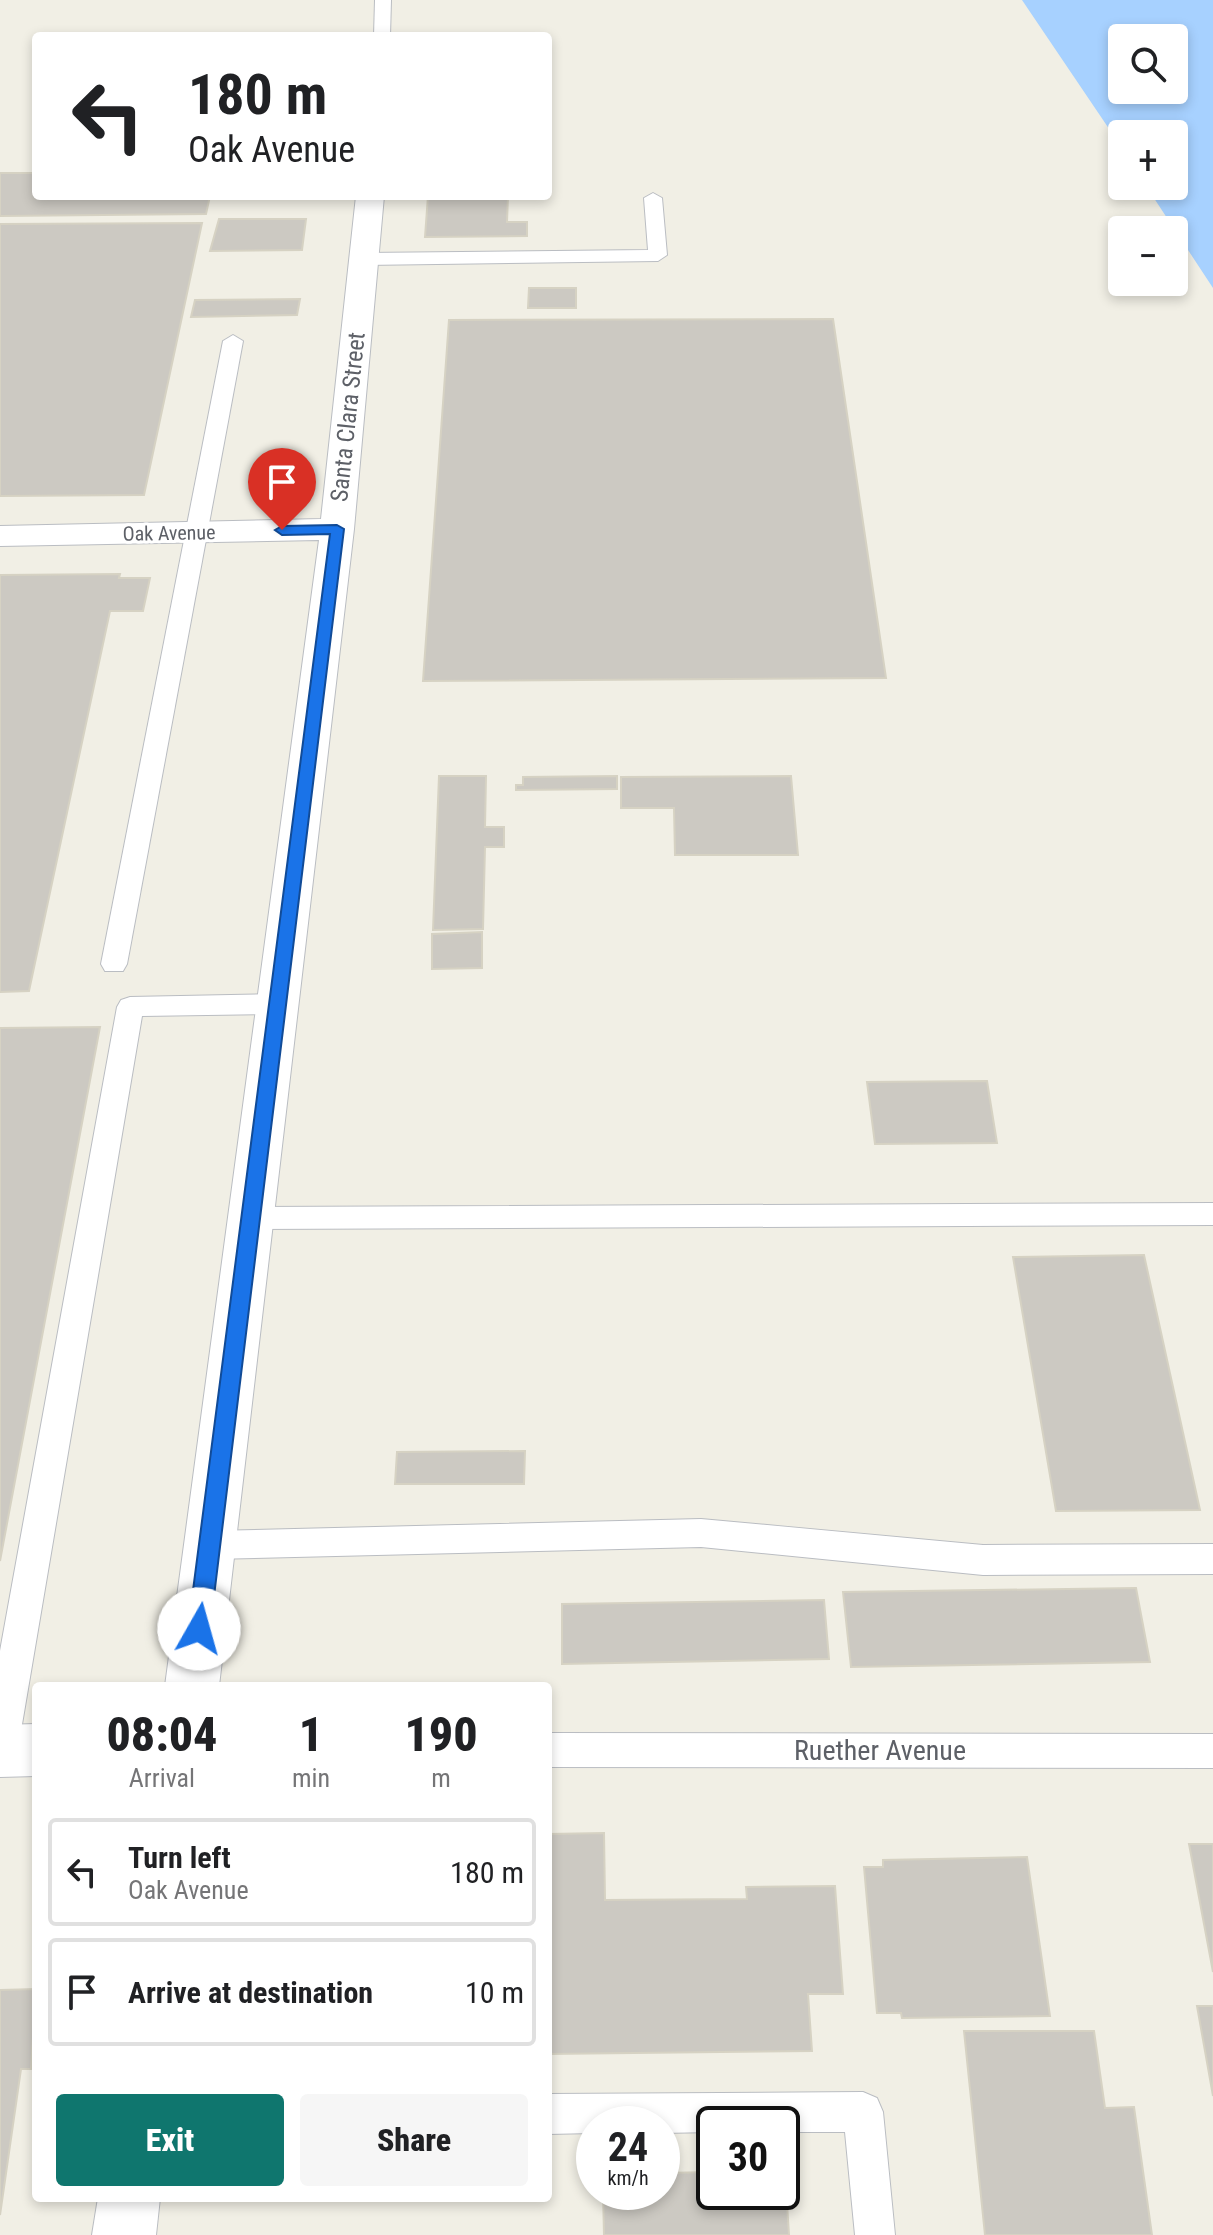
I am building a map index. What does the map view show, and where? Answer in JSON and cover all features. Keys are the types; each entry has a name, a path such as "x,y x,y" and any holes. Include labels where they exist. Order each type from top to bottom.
{"street":[{"name":"Santa Clara Street","path":"193,1682 337,529 370,200"},
{"name":"Oak Avenue","path":"0,536 337,529"},
{"path":"0,1749 32,1750"},
{"path":"124,2235 128,2202"}],"lane":[{"path":"382,32 383,0"},
{"path":"364,259 658,255 653,198"},
{"path":"114,964 199,532 233,341"},
{"path":"0,1749 130,1007 278,1004"},
{"path":"251,1218 1213,1214"},
{"path":"210,1545 701,1533 983,1560 1213,1559"},
{"name":"Ruether Avenue","path":"552,1750 1213,1751"},
{"path":"552,2114 863,2112 875,2235"}],"water":[{"path":"1022,0 1213,0 1213,288 1188,250 1188,216 1166,216 1155,200 1188,200 1188,120 1108,120 1108,127"}],"building":[{"path":"0,173 32,173 32,200 209,200 206,214 0,216"},
{"path":"428,200 508,200 507,222 527,222 527,236 425,237"},
{"path":"219,219 306,219 302,250 210,251"},
{"path":"202,223 144,495 0,496 0,224"},
{"path":"529,288 576,288 576,308 528,308"},
{"path":"300,299 297,315 191,317 195,300"},
{"path":"833,319 886,678 423,681 449,320"},
{"path":"120,574 119,578 150,578 143,611 110,611 29,991 0,992 0,575"},
{"path":"439,776 486,776 485,827 504,827 504,847 485,847 483,929 433,930"},
{"path":"617,776 617,789 516,790 516,785 523,785 523,777"},
{"path":"791,776 798,855 675,855 674,808 621,808 621,777"},
{"path":"482,932 482,968 432,969 432,934"},
{"path":"100,1027 0,1561 0,1028"},
{"path":"987,1081 997,1143 875,1144 867,1082"},
{"path":"1144,1255 1200,1510 1056,1511 1013,1257"},
{"path":"525,1451 524,1484 395,1484 397,1452"},
{"path":"1136,1588 1150,1662 851,1667 843,1592"},
{"path":"824,1600 829,1659 562,1664 562,1604"},
{"path":"604,1833 605,1900 747,1899 746,1887 835,1886 843,1994 808,1994 812,2051 552,2054 552,1834"},
{"path":"1189,1844 1213,1844 1213,1972"},
{"path":"1027,1857 1050,2016 902,2018 901,2013 877,2013 864,1867 883,1867 883,1860"},
{"path":"32,1989 31,2069 21,2069 0,2215 0,1990"},
{"path":"1197,2006 1213,2006 1213,2096"},
{"path":"964,2031 1094,2031 1105,2108 1134,2107 1152,2235 985,2235"},
{"path":"696,2172 696,2210 787,2210 789,2235 604,2235 603,2210 680,2210 680,2173"}],"route":[{"path":"199,1629 337,529 282,530"}]}
